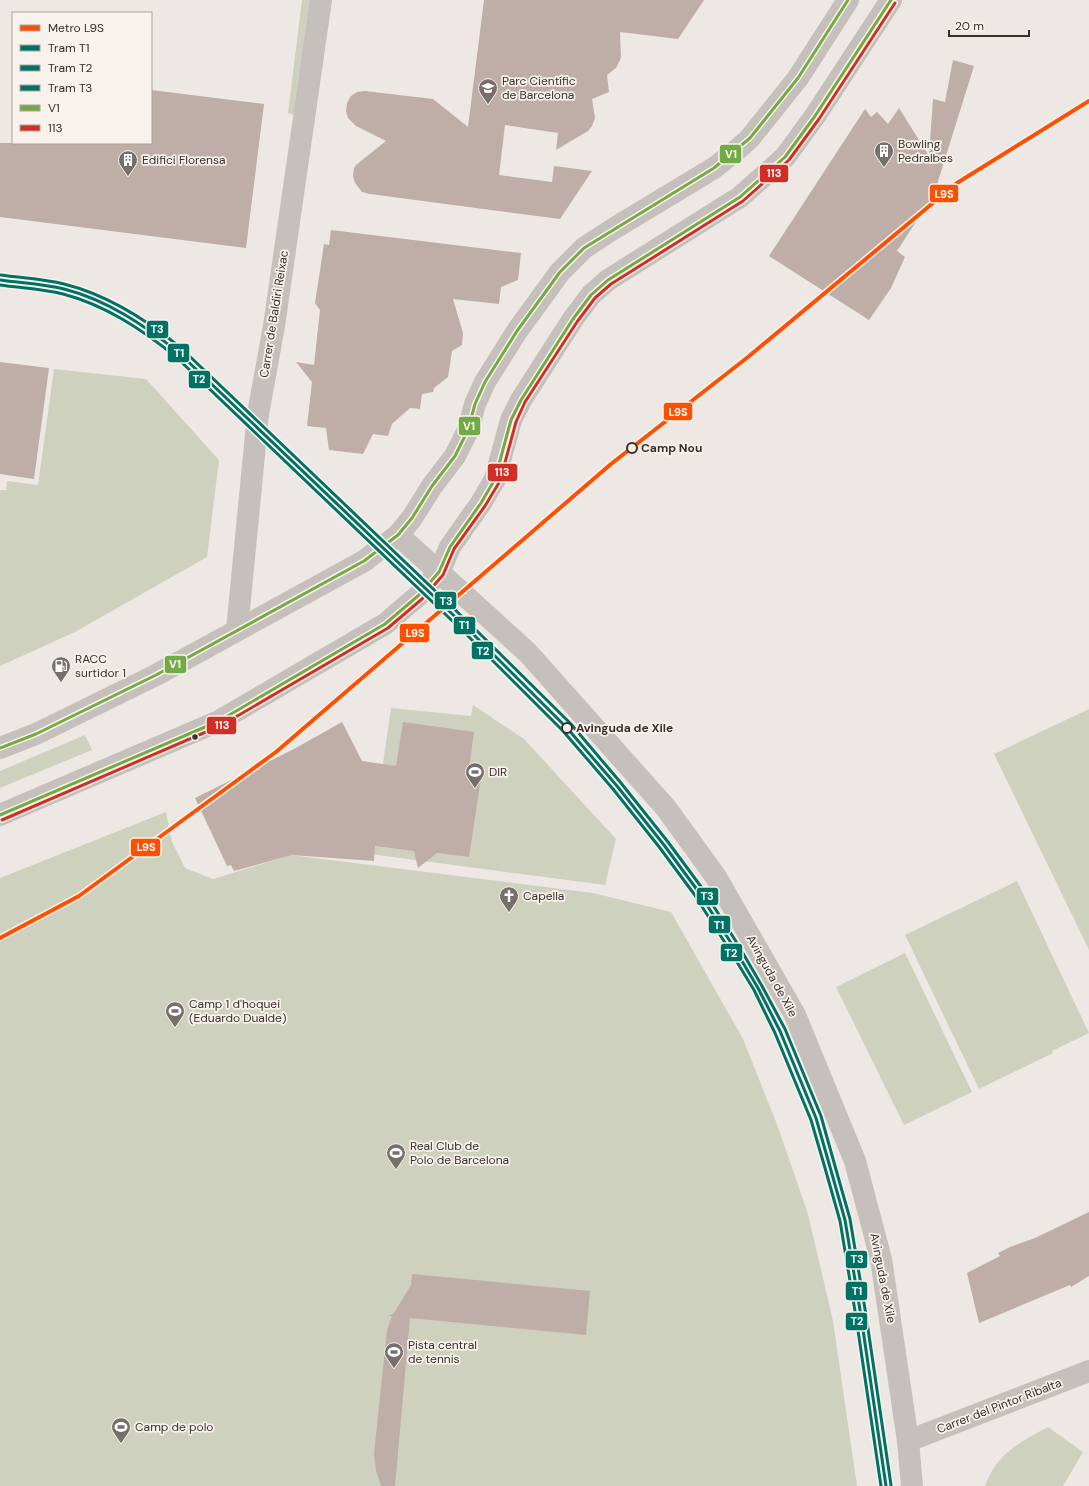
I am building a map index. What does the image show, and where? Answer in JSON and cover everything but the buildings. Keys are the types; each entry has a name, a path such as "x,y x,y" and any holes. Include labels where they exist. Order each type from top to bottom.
{"street":[{"name":"Carrer de Baldiri Reixac","path":"236,630 258,414 274,326 321,0"},
{"path":"0,748 36,734 156,675 364,561 398,535 412,518 432,486 455,456 468,430 475,404 485,382 517,331 560,272 584,248 612,229 714,168 750,138 798,78 848,0"},
{"path":"0,815 219,721 385,624 419,595 439,572 450,547 481,503 495,479 512,420 521,400 573,319 591,295 608,280 740,197 785,157 815,116 891,0"},
{"name":"Avinguda de Xile","path":"398,535 528,653 666,808 716,877 795,1015 855,1161 881,1259 908,1441 912,1486"},
{"name":"Carrer del Pintor Ribalta","path":"908,1441 1089,1371"}],"green space":[{"path":"302,0 319,0 305,119 288,113"},
{"path":"54,369 146,379 219,460 207,557 75,632 0,666 0,490 6,490 7,481 38,485"},
{"name":"DIR","path":"473,705 524,739 616,839 605,885 370,854 391,708 471,716"},
{"path":"1089,709 1089,950 994,754"},
{"path":"85,735 92,750 0,788 0,771"},
{"name":"Real Club de Polo de Barcelona","path":"166,812 172,842 185,868 213,879 291,855 593,893 671,912 743,1039 778,1127 808,1214 833,1321 857,1486 0,1486 0,878"},
{"path":"1017,881 1089,1033 1052,1051 1053,1053 979,1089 905,935"},
{"path":"905,953 972,1092 904,1125 836,987"},
{"path":"1048,1427 1083,1452 1063,1486 985,1486 990,1475 1002,1457 1028,1438"}],"metro line":[{"name":"L9S","path":"0,938 79,896 276,752 611,464 748,357 957,183 1089,101"}],"tram line":[{"name":"T3","path":"1,275 56,282 96,295 141,318 181,348 472,626 571,724 621,783 702,888 737,943 785,1029 821,1116 850,1219 891,1485"},
{"name":"T1","path":"0,280 56,287 95,300 124,314 152,332 178,352 469,630 567,728 617,786 698,891 758,988 780,1031 816,1118 845,1220 886,1486"},
{"name":"T2","path":"0,285 55,292 108,311 136,327 175,356 466,634 563,731 613,789 694,894 754,990 775,1033 811,1120 840,1221 881,1486"}],"transit line":[{"name":"V1","path":"0,748 36,734 156,675 364,561 398,535 412,518 432,486 455,456 468,430 475,404 485,382 517,331 560,272 584,248 714,168 750,138 798,78 848,0"},
{"name":"V1","path":"0,815 219,721 385,624 419,595 439,572 450,547 481,503 495,479 511,420 521,400 573,319 591,295 608,280 740,197 785,157 815,116 891,0"},
{"name":"113","path":"2,820 222,725 388,628 422,599 443,575 454,549 485,506 500,481 516,422 525,402 577,322 595,298 611,284 743,201 789,160 819,119 895,3"}],"place":[{"name":"Parc Científic de Barcelona","path":"488,105"},
{"name":"Bowling Pedralbes","path":"884,168"},
{"name":"Edifici Florensa","path":"128,177"},
{"name":"Camp Nou","path":"632,448"},
{"name":"RACC surtidor 1","path":"61,683"},
{"name":"Avinguda de Xile","path":"567,728"},
{"name":"DIR","path":"475,789"},
{"name":"Capella","path":"509,913"},
{"name":"Camp 1 d'hoquei (Eduardo Dualde)","path":"175,1028"},
{"name":"Real Club de Polo de Barcelona","path":"396,1170"},
{"name":"Pista central de tennis","path":"394,1369"},
{"name":"Camp de polo","path":"121,1444"}]}
